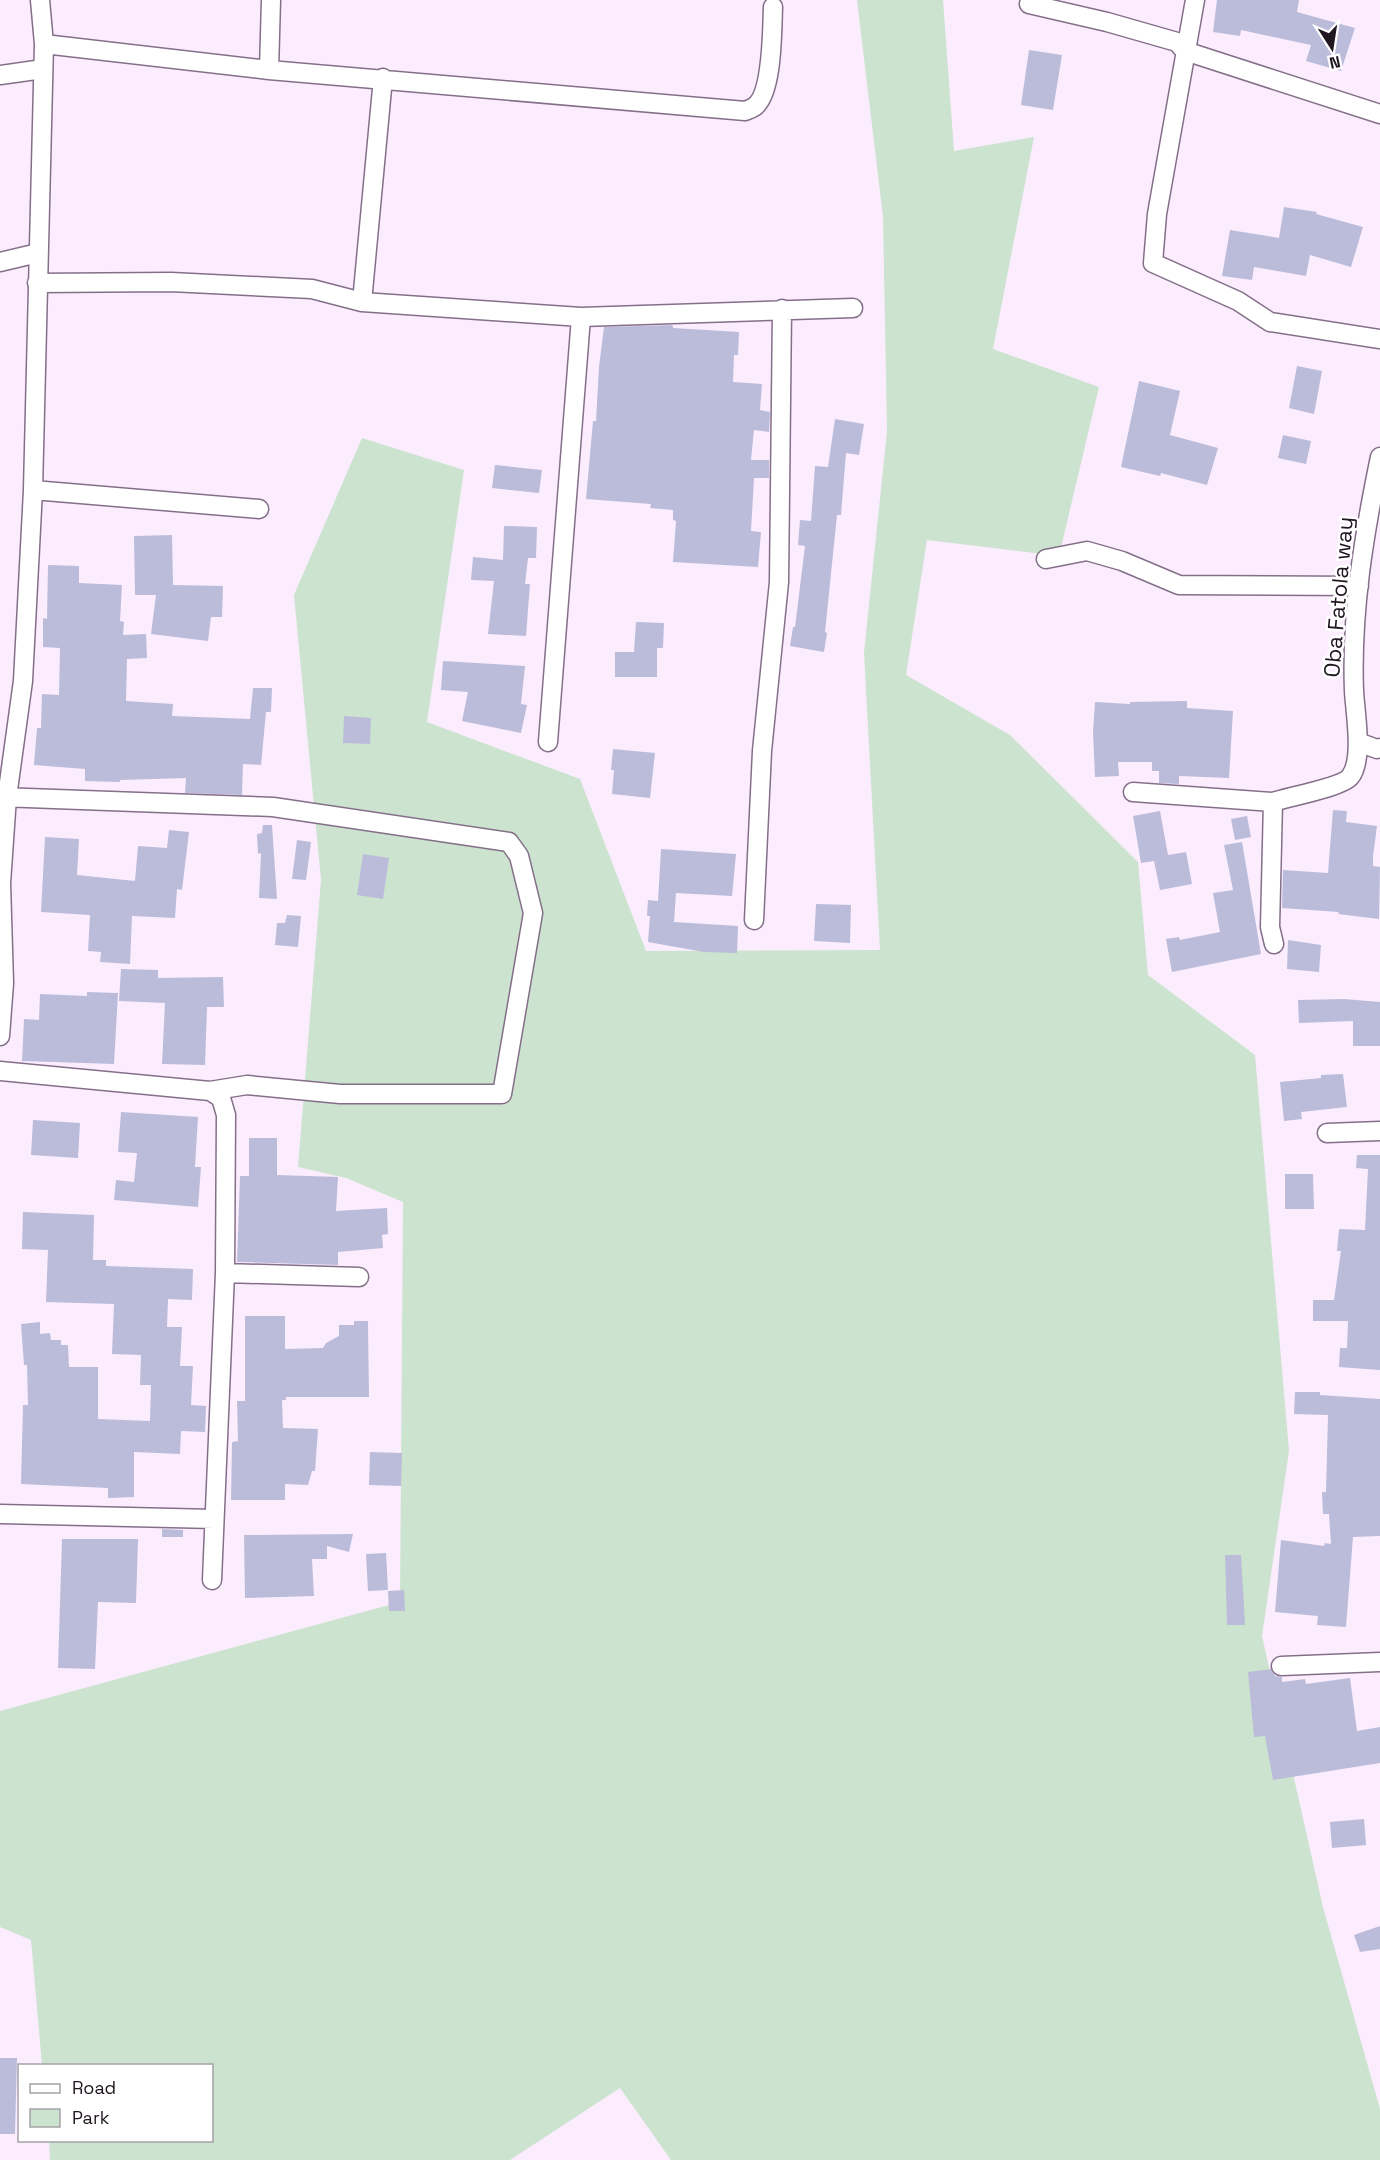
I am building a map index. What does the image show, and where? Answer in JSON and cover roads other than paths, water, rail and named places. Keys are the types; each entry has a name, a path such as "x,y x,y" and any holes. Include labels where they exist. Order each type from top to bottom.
{"street":[{"path":"0,1036 4,983 1,884 3,797 23,681 33,490 44,44 40,0"},
{"path":"269,70 271,0"},
{"path":"1195,0 1157,214 1153,263 1238,302 1270,322 1380,339"},
{"path":"1029,4 1107,22 1177,42 1185,51 1380,114"},
{"path":"44,44 269,70 383,78 745,111 755,107 765,92 771,54 773,7"},
{"path":"0,75 43,69"},
{"path":"362,302 383,78"},
{"path":"0,262 38,253"},
{"path":"37,283 171,282 312,289 362,302 581,317 853,308"},
{"path":"754,920 762,751 779,582 782,309"},
{"path":"548,742 581,317"},
{"name":"Oba Fatola way","path":"1133,792 1273,802 1340,784 1351,776 1358,742 1353,653 1359,586 1380,457"},
{"path":"33,490 259,509"},
{"path":"1046,559 1088,551 1122,561 1179,585 1359,586"},
{"path":"1358,742 1380,748"},
{"path":"0,1071 210,1091 247,1085 340,1094 502,1094 533,913 519,856 509,842 273,807 3,797"},
{"path":"1273,802 1270,927 1274,944"},
{"path":"210,1091 221,1098 226,1115 225,1273 212,1580"},
{"path":"1327,1133 1380,1131"},
{"path":"225,1273 359,1277"},
{"path":"0,1514 214,1519"},
{"path":"1281,1666 1380,1662"}]}
